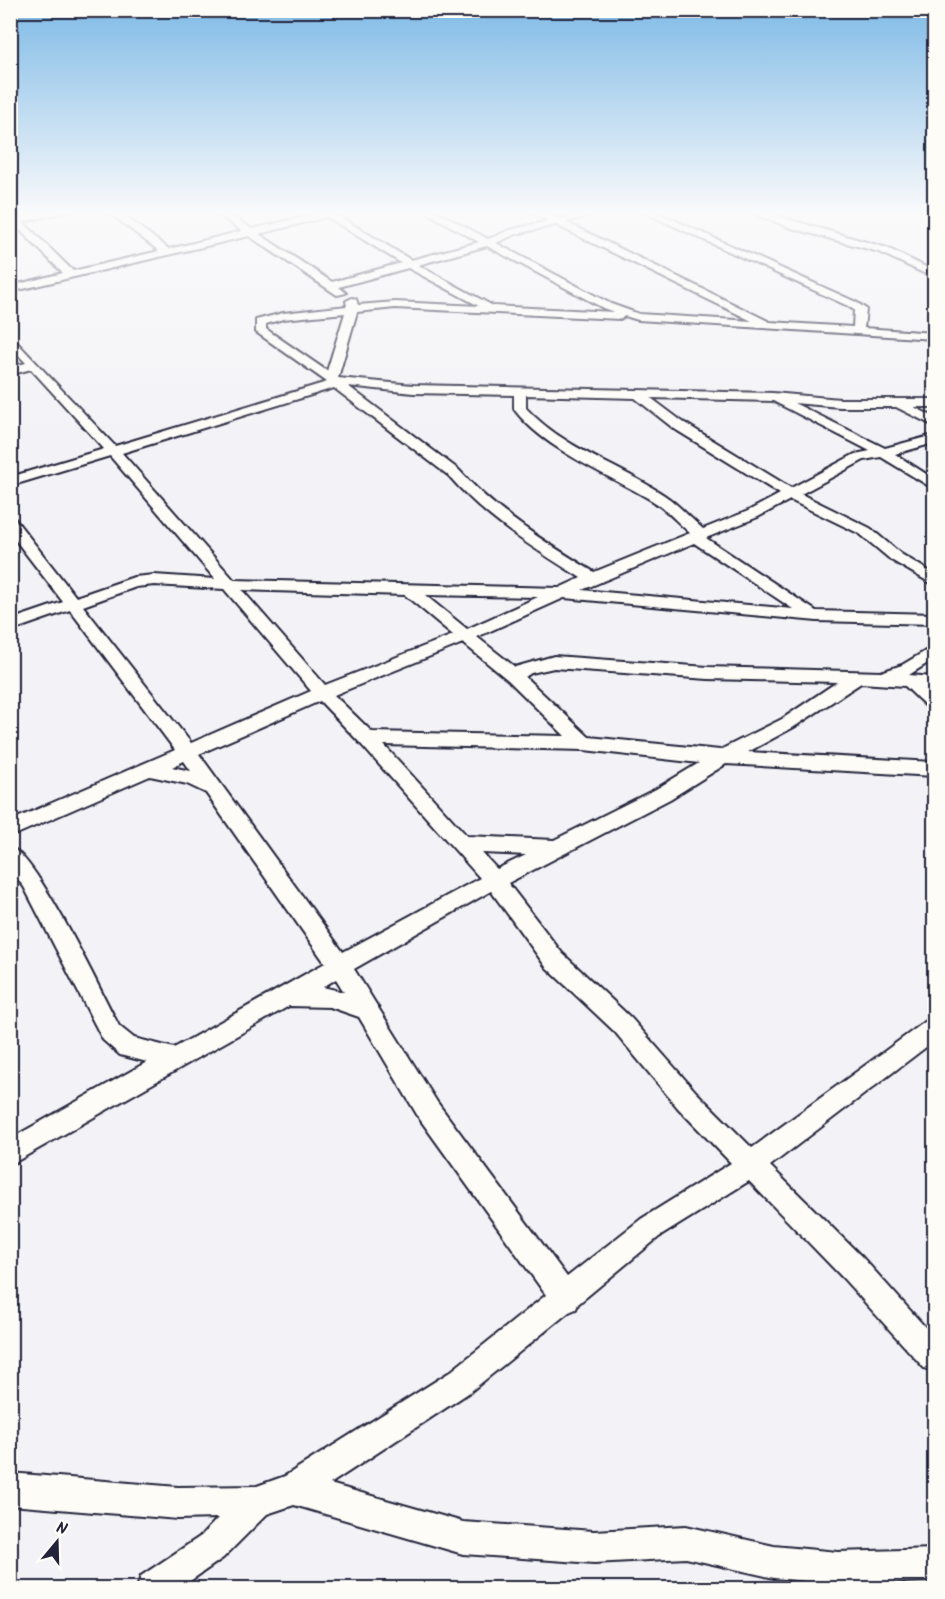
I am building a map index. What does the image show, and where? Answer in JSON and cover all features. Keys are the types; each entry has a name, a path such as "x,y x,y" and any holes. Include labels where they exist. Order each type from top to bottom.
{"street":[{"path":"331,286 352,305"},
{"path":"447,286 499,310"},
{"path":"569,286 607,306 638,317"},
{"path":"689,286 774,327"},
{"path":"811,286 860,309 862,313 858,330"},
{"path":"593,579 516,530 469,490 454,473 392,428 334,381 260,330 260,322 352,305 638,317 934,336"},
{"path":"334,381 352,305"},
{"path":"10,338 112,451 322,693 367,738 462,843 494,880 554,960 623,1025 687,1100 853,1268 934,1358"},
{"path":"10,371 34,364"},
{"path":"10,482 334,381 405,388 520,393 773,397 840,403 934,403"},
{"path":"520,393 520,409 531,421 587,460 659,498 697,535 779,595 817,616"},
{"path":"640,396 678,425 790,494 865,531 896,557 934,580"},
{"path":"773,397 883,452 934,485"},
{"path":"897,403 934,422"},
{"path":"10,830 146,769 189,754 322,693 465,636 593,579 753,514 860,457 934,438"},
{"path":"10,522 189,754 210,787 339,964 428,1110 566,1299"},
{"path":"10,626 143,580 270,587 565,593 817,616 934,619"},
{"path":"58,585 80,591 104,593"},
{"path":"409,590 514,676 585,743"},
{"path":"882,678 908,669 934,651"},
{"path":"514,676 526,668 554,662 855,679 882,678 934,683"},
{"path":"10,1153 339,964 494,880 663,794 725,756 788,723 855,679"},
{"path":"910,681 934,704"},
{"path":"367,738 585,743 681,754 934,769"},
{"path":"146,769 180,774 210,787"},
{"path":"462,843 558,848"},
{"path":"10,855 31,881 111,1033 128,1047 176,1059"},
{"path":"284,996 330,997 367,1010"},
{"path":"10,1489 178,1503 257,1502 294,1489 460,1382 566,1299 650,1228 751,1165 934,1028"},
{"path":"294,1489 463,1538 594,1547 686,1542 774,1563 838,1568 934,1565"},
{"path":"153,1588 212,1547 257,1502"}]}
